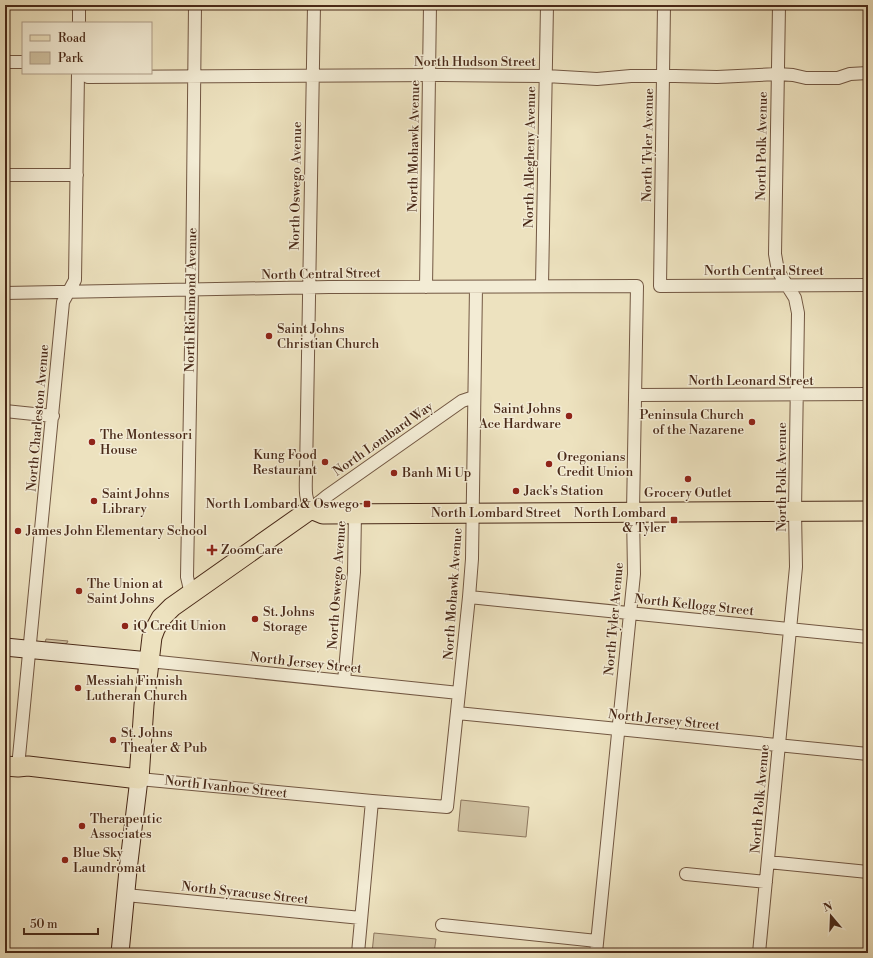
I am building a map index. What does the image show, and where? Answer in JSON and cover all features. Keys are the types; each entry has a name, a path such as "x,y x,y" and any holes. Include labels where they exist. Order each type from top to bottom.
{"main road":[{"name":"North Lombard Street","path":"311,510 323,514 868,511"},
{"path":"120,953 139,778 144,705 149,661 155,629 161,618 172,607 311,510"},
{"path":"5,647 149,661"},
{"name":"North Ivanhoe Street","path":"12,766 28,766 139,778"}],"street":[{"path":"79,22 80,5"},
{"name":"North Richmond Avenue","path":"191,594 187,578 195,5"},
{"name":"North Oswego Avenue","path":"311,510 306,496 308,288 314,5"},
{"name":"North Mohawk Avenue","path":"426,287 430,5"},
{"name":"North Allegheny Avenue","path":"542,286 547,5"},
{"name":"North Tyler Avenue","path":"660,286 664,5"},
{"name":"North Polk Avenue","path":"759,953 796,567 795,512 798,313 795,298 778,271 775,254 779,5"},
{"path":"5,62 22,62"},
{"name":"North Hudson Street","path":"84,74 88,77 546,76 597,79 631,76 717,77 777,74 806,78 838,78 850,74 868,73"},
{"name":"North Charleston Avenue","path":"12,766 30,650 63,302 75,280 78,74"},
{"path":"5,174 77,175"},
{"name":"North Central Street","path":"660,286 868,285"},
{"name":"North Tyler Avenue","path":"596,947 634,574 633,512 637,286"},
{"name":"North Central Street","path":"5,293 308,288 637,286"},
{"name":"North Mohawk Avenue","path":"447,807 472,559 476,287"},
{"name":"North Leonard Street","path":"635,395 868,394"},
{"name":"North Lombard Way","path":"311,510 327,496 462,401 474,396"},
{"path":"5,412 53,416"},
{"name":"North Oswego Avenue","path":"344,681 354,572 355,514"},
{"name":"North Kellogg Street","path":"469,597 868,637"},
{"name":"North Jersey Street","path":"149,661 459,693"},
{"name":"North Jersey Street","path":"457,713 868,754"},
{"name":"North Ivanhoe Street","path":"139,778 372,802 447,807"},
{"path":"358,953 372,802"},
{"path":"768,862 868,872"},
{"path":"686,874 766,882"},
{"name":"North Syracuse Street","path":"126,895 361,918"},
{"path":"442,925 596,947"}],"green space":[{"path":"46,639 68,641 63,645 45,643"},
{"path":"461,800 529,807 526,837 458,831"},
{"path":"374,933 436,939 434,953 372,953"}],"place":[{"name":"Saint Johns Christian Church","path":"269,336"},
{"name":"Saint Johns Ace Hardware","path":"569,416"},
{"name":"Peninsula Church of the Nazarene","path":"752,422"},
{"name":"The Montessori House","path":"92,442"},
{"name":"Kung Food Restaurant","path":"325,462"},
{"name":"Oregonians Credit Union","path":"549,464"},
{"name":"Banh Mi Up","path":"394,473"},
{"name":"Grocery Outlet","path":"688,479"},
{"name":"Jack's Station","path":"516,491"},
{"name":"Saint Johns Library","path":"94,501"},
{"name":"North Lombard & Oswego","path":"367,504"},
{"name":"North Lombard & Tyler","path":"674,520"},
{"name":"James John Elementary School","path":"18,531"},
{"name":"ZoomCare","path":"212,550"},
{"name":"The Union at Saint Johns","path":"79,591"},
{"name":"St. Johns Storage","path":"255,619"},
{"name":"iQ Credit Union","path":"125,626"},
{"name":"Messiah Finnish Lutheran Church","path":"78,688"},
{"name":"St. Johns Theater & Pub","path":"113,740"},
{"name":"Therapeutic Associates","path":"82,826"},
{"name":"Blue Sky Laundromat","path":"65,860"}]}
